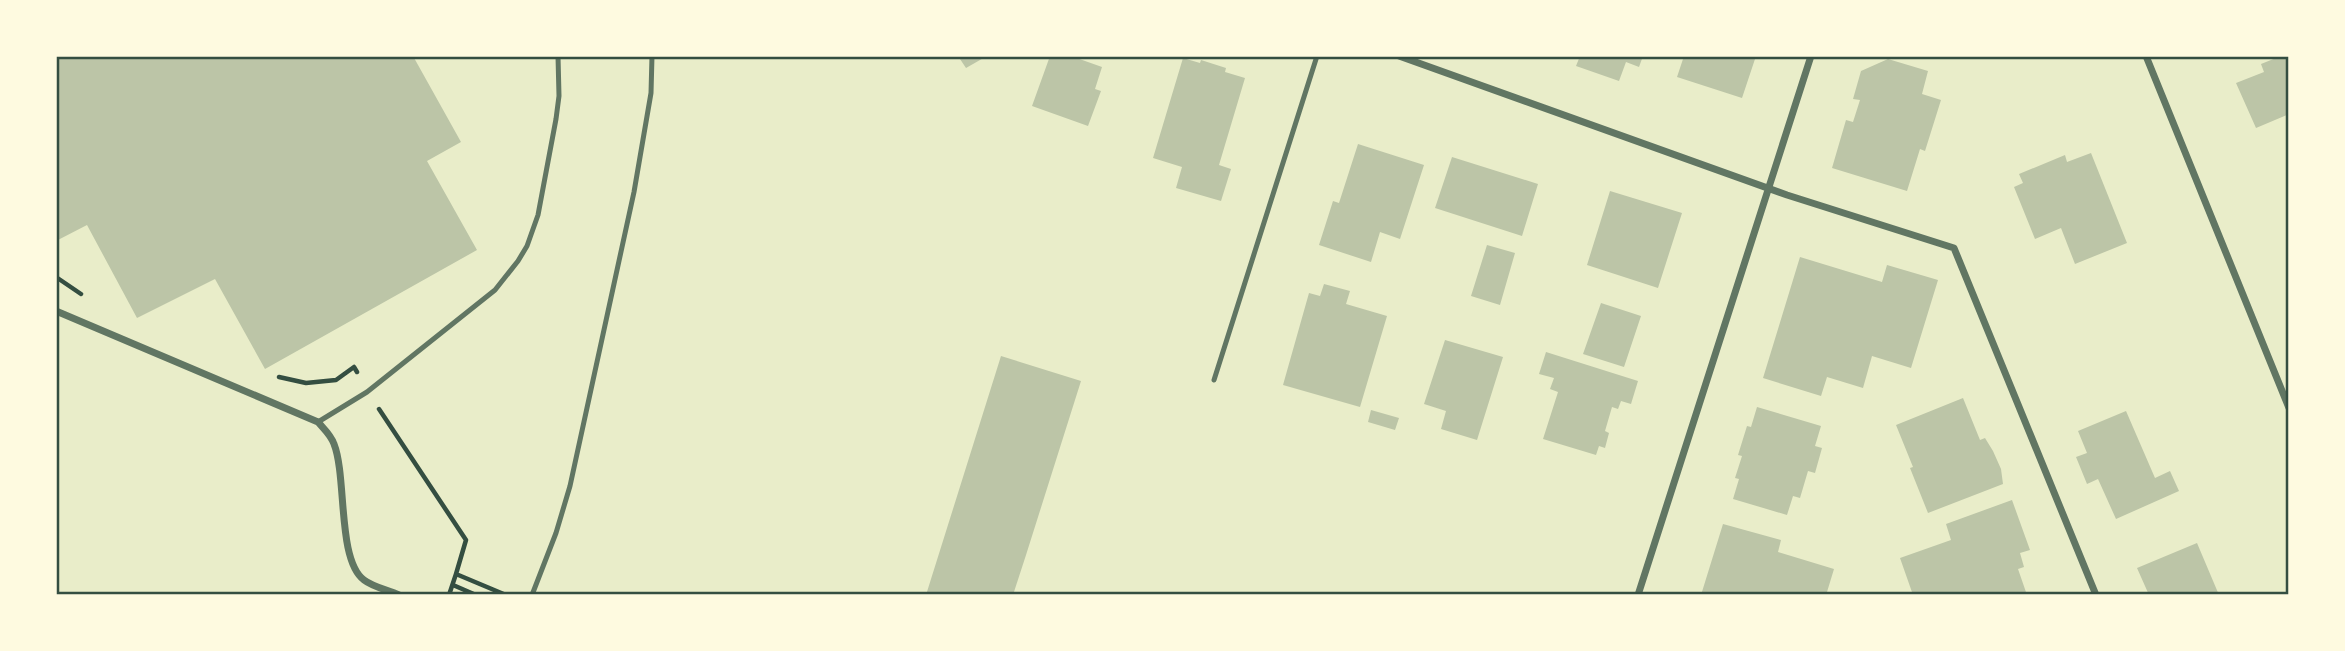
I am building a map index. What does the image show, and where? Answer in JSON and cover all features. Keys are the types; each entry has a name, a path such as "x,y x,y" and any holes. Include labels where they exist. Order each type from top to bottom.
{"street":[{"path":"1399,56 1769,188 1954,248 2096,595"},
{"path":"1638,595 1811,56"},
{"path":"2146,56 2289,408"},
{"path":"56,311 318,422 334,443 341,471 345,529 357,572 365,580 399,595"}],"lane":[{"path":"318,422 368,392 495,290 519,261 538,215 556,119 558,56"},
{"path":"532,595 556,533 570,486 636,179 651,93 652,56"},
{"path":"1214,380 1317,56"}],"path":[{"path":"449,595 456,574"},
{"path":"453,585 476,595"}],"building":[{"path":"56,56 413,56 461,142 427,161 477,250 265,369 215,279 137,318 87,225 56,241"},
{"path":"958,56 987,56 966,68"},
{"path":"1050,56 1071,56 1102,67 1095,89 1101,91 1088,126 1032,106"},
{"path":"1580,56 1643,56 1639,67 1626,62 1619,81 1576,66"},
{"path":"1684,56 1756,56 1742,98 1677,77"},
{"path":"2281,56 2289,56 2289,114 2256,128 2236,83 2264,72 2261,64"},
{"path":"1183,58 1200,63 1201,60 1226,68 1225,72 1245,78 1219,165 1231,169 1221,201 1176,188 1182,167 1153,158"},
{"path":"1888,59 1928,71 1922,94 1941,100 1925,151 1920,149 1907,191 1832,168 1846,120 1853,122 1860,100 1853,99 1861,71"},
{"path":"1358,144 1424,165 1400,239 1380,232 1371,262 1319,245 1333,201 1339,203"},
{"path":"2091,153 2127,243 2075,264 2061,228 2035,239 2014,187 2023,183 2019,174 2065,155 2067,162"},
{"path":"1452,157 1538,184 1522,236 1435,208"},
{"path":"1610,191 1682,213 1658,288 1587,265"},
{"path":"1487,245 1515,253 1500,305 1471,296"},
{"path":"1800,257 1882,282 1887,265 1938,280 1911,368 1872,356 1863,388 1827,377 1821,396 1763,378"},
{"path":"1324,284 1350,291 1346,304 1387,316 1360,407 1283,385 1309,293 1320,296"},
{"path":"1601,303 1641,316 1624,367 1583,354"},
{"path":"1445,340 1503,357 1477,440 1441,429 1446,411 1424,404"},
{"path":"1546,352 1638,381 1631,404 1621,401 1618,409 1612,407 1605,431 1609,433 1605,448 1599,446 1596,455 1543,439 1558,392 1550,389 1554,378 1539,374"},
{"path":"1001,356 1081,381 1013,595 926,595"},
{"path":"1963,398 1980,440 1985,438 1993,451 2001,469 2003,484 1928,513 1896,425"},
{"path":"1757,407 1821,426 1815,446 1822,448 1815,473 1808,471 1800,498 1793,496 1787,515 1733,499 1739,479 1735,478 1742,456 1738,455 1747,426 1751,427"},
{"path":"1371,410 1399,418 1395,430 1368,422"},
{"path":"2126,411 2155,478 2170,471 2179,491 2116,519 2098,479 2087,484 2076,457 2087,453 2078,431"},
{"path":"2012,500 2030,550 2020,553 2024,567 2018,569 2027,595 1913,595 1900,558 1951,540 1946,524"},
{"path":"1723,524 1781,540 1778,552 1834,569 1827,592 1834,595 1701,595"},
{"path":"2197,543 2219,595 2149,595 2137,568"}]}
